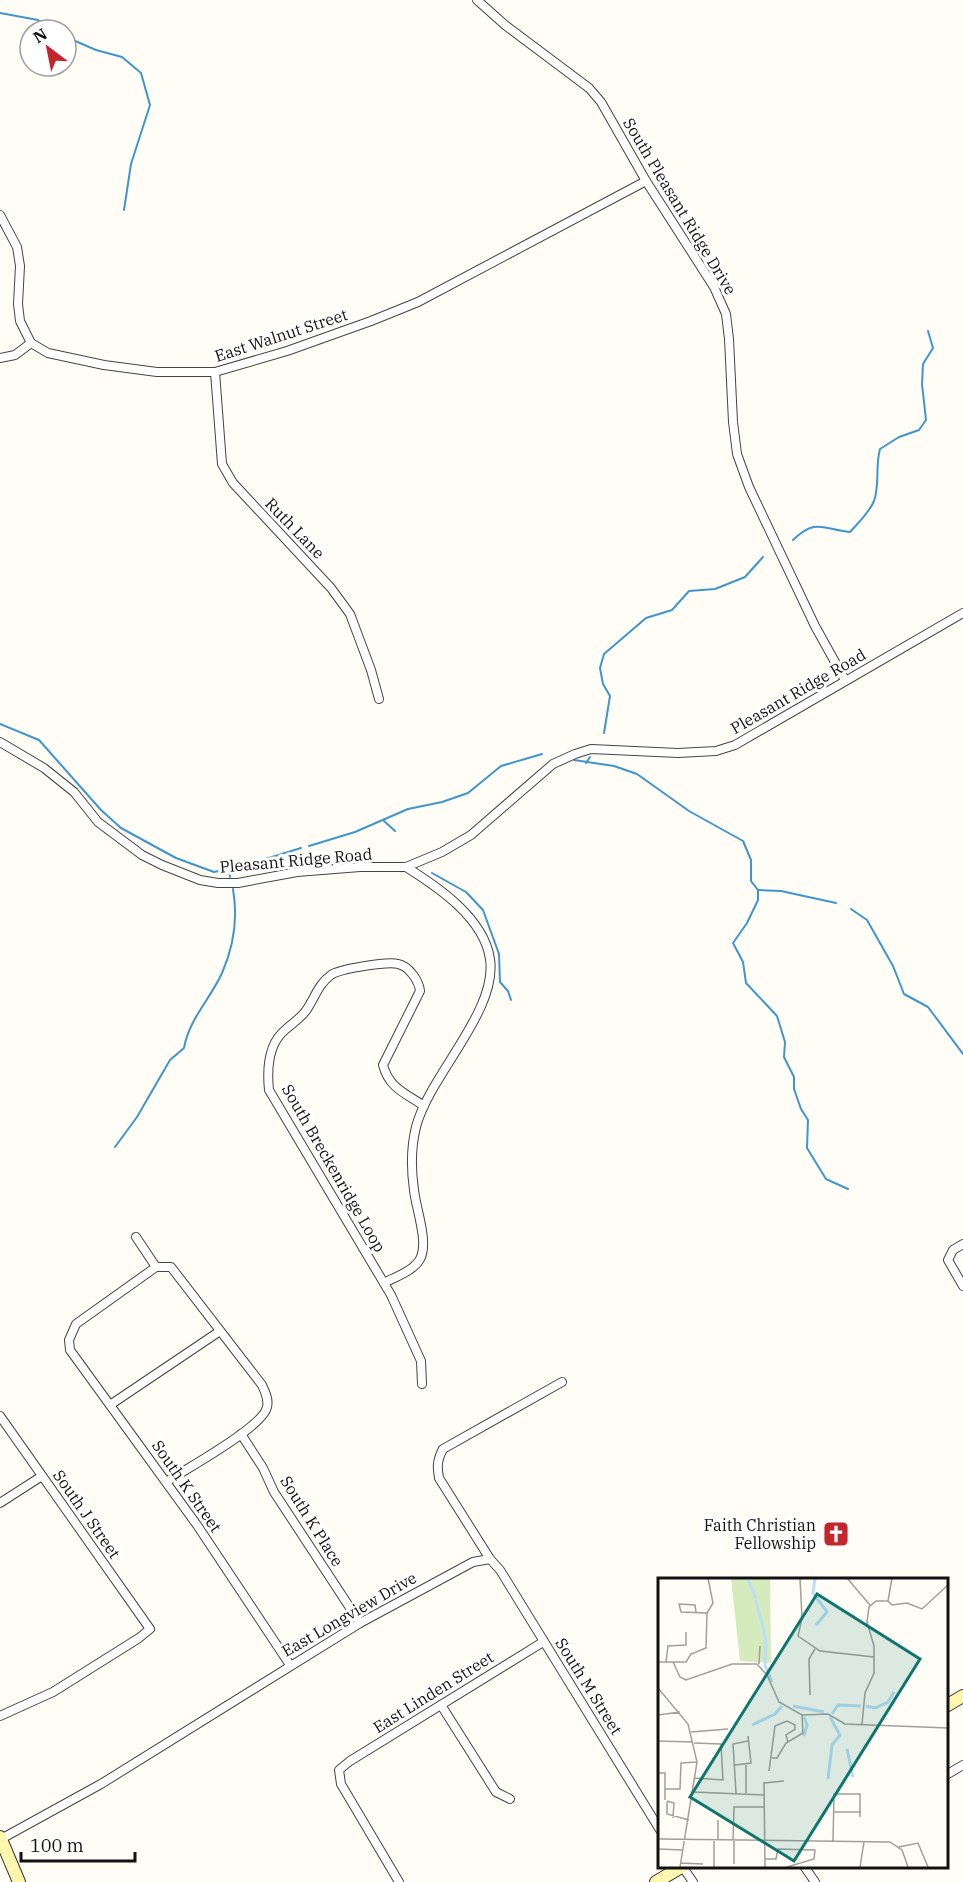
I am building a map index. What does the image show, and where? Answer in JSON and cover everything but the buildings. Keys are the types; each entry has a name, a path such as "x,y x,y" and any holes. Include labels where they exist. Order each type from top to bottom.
{"street":[{"name":"South Pleasant Ridge Drive","path":"477,0 505,25 589,88 601,102 646,181 714,287 726,314 733,422 738,454 749,487 810,616 844,680"},
{"name":"East Walnut Street","path":"31,343 48,353 104,365 157,372 215,372 259,361 418,302 646,181"},
{"path":"0,215 17,247 20,266 18,304 20,321 31,343 15,355 0,358"},
{"name":"Ruth Lane","path":"215,372 222,464 233,483 331,588 350,614 372,670 379,699"},
{"name":"Pleasant Ridge Road","path":"0,742 44,768 74,792 98,822 142,855 162,866 200,880 238,883 297,872 360,867 406,867 442,852 471,835 553,764 591,749 678,753 716,751 735,745 963,613"},
{"path":"384,1283 416,1264 421,1257 422,1232 413,1188 412,1155 417,1125 424,1106 480,1009 489,982 490,960 487,948 475,924 445,894 406,867"},
{"name":"South Breckenridge Loop","path":"422,1384 421,1361 384,1283 269,1090 267,1071 272,1053 282,1032 307,1010 314,993 331,975 345,968 398,964 408,970 419,983 420,991 383,1065 386,1077 394,1086 424,1106"},
{"path":"136,1237 156,1267 171,1267 262,1384 268,1399 267,1408 261,1420 166,1482"},
{"path":"963,1244 953,1250 948,1260 963,1287"},
{"name":"South K Street","path":"156,1267 76,1324 69,1341 70,1350 166,1482 290,1665"},
{"path":"110,1405 220,1331"},
{"path":"490,1559 439,1478 438,1456 443,1449 562,1382"},
{"name":"South J Street","path":"0,1416 150,1629 53,1692 0,1716"},
{"name":"South K Place","path":"241,1434 263,1468 274,1492 360,1623"},
{"path":"0,1503 42,1476"},
{"name":"East Longview Drive","path":"0,1838 100,1784 360,1623 473,1562 490,1559"},
{"name":"South M Street","path":"490,1559 500,1570 658,1827"},
{"name":"East Linden Street","path":"399,1882 341,1784 339,1770 543,1641"},
{"path":"948,1705 963,1696"},
{"path":"441,1705 496,1792 510,1799"},
{"path":"948,1774 963,1766"},
{"path":"0,1838 19,1882"},
{"path":"656,1882 681,1867"},
{"path":"684,1867 693,1882"},
{"path":"805,1867 815,1882"}],"waterway":[{"path":"0,13 27,18"},
{"path":"78,42 122,57 141,73 150,105 131,164 124,210"},
{"path":"793,540 814,527 850,532 869,510 876,495 880,449 899,437 919,430 926,420 922,384 923,364 933,348 928,331"},
{"path":"604,733 610,696 603,684 600,668 604,654 646,618 672,610 689,591 715,589 745,577 763,557"},
{"path":"0,724 39,740 101,810 121,828 176,858 214,872 301,848"},
{"path":"309,846 355,832 408,809 442,802 468,793 501,766 542,754"},
{"path":"586,763 590,757"},
{"path":"574,760 614,766 637,774 689,811 743,841 751,860 751,881 758,890 758,900 747,923 733,943 743,962 746,983 777,1016 785,1042 784,1057 794,1077 794,1089 801,1109 808,1120 807,1148 826,1179 848,1189"},
{"path":"384,821 395,831"},
{"path":"229,869 230,877"},
{"path":"432,873 466,892 483,910 499,954 500,982 508,991 511,1000"},
{"path":"115,1147 137,1117 170,1060 184,1048 195,1018 222,973 234,932 233,889"},
{"path":"759,890 781,891 836,903"},
{"path":"851,909 867,920 893,966 904,994 928,1007 963,1054"}],"place":[{"name":"Faith Christian Fellowship","path":"836,1534"}]}
